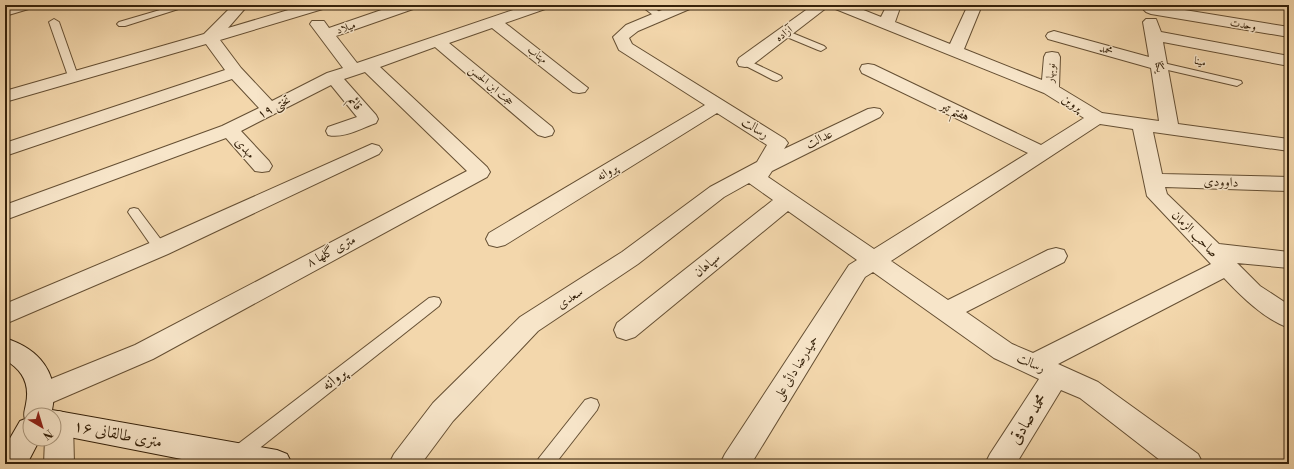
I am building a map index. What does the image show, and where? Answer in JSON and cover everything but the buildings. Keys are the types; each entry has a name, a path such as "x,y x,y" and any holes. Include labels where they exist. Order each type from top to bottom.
{"street":[{"path":"5,11 27,5"},
{"path":"210,38 241,5"},
{"path":"276,19 286,5"},
{"name":"میلاد","path":"326,34 411,5"},
{"name":"تختی ۱۹","path":"5,213 229,130 333,77 543,5"},
{"path":"660,16 687,5"},
{"name":"آزاده","path":"745,62 823,5"},
{"name":"پروین","path":"838,5 1050,89 1097,118 1289,145"},
{"path":"886,24 894,5"},
{"path":"954,51 976,5"},
{"path":"5,97 73,76 276,19 311,6 326,34 345,56 361,68"},
{"name":"وحدت","path":"1150,7 1289,32"},
{"name":"یکتا","path":"1150,7 1152,35 1170,128"},
{"name":"رسالت","path":"660,16 632,28 621,37 625,47 778,143 757,179 787,200 865,266 947,311 1003,351 1088,390 1188,464"},
{"name":"مهتاب","path":"494,22 579,88"},
{"path":"1152,35 1289,61"},
{"name":"محمد","path":"1054,36 1159,65"},
{"path":"210,38 235,72 270,109"},
{"name":"حجت ابن الحسن","path":"438,41 545,131"},
{"name":"نوبهار","path":"1050,89 1052,57"},
{"name":"۸ متری گلها","path":"59,407 144,352 480,172 361,68"},
{"name":"هفتم تیر","path":"868,69 1043,153"},
{"path":"5,150 235,72"},
{"name":"قائم","path":"333,77 369,119 335,131"},
{"name":"پروانه","path":"497,238 717,105"},
{"name":"عدالت","path":"765,166 874,113"},
{"path":"865,266 1097,118"},
{"name":"صاحب الزمان","path":"1142,125 1158,196 1252,292 1289,318"},
{"name":"مهدی","path":"229,130 262,166"},
{"path":"5,314 160,248 372,150"},
{"name":"سعدی","path":"404,464 443,412 529,324 630,258 717,192 765,166"},
{"name":"داوودی","path":"1154,180 1289,184"},
{"name":"سپاهان","path":"626,330 787,200"},
{"path":"947,311 1056,256"},
{"path":"1045,370 1220,259 1289,260"},
{"name":"حمیدرضا دائی علی","path":"735,464 865,266"},
{"path":"5,348 21,355 32,365 39,379 46,407"},
{"name":"محمد صادقی","path":"1000,464 1045,370"},
{"name":"۱۶ متری طالقانی","path":"62,417 234,457 277,464"},
{"path":"8,464 18,453 22,445"},
{"path":"56,447 60,464"}],"lane":[{"path":"122,24 167,8 187,5"},
{"path":"644,5 660,16"},
{"path":"54,22 73,76"},
{"path":"785,33 821,48"},
{"path":"745,62 776,78"},
{"name":"مینا","path":"1159,65 1237,83"},
{"path":"134,212 160,248"},
{"name":"پروانه","path":"234,457 434,302"},
{"path":"545,464 590,405"}]}
